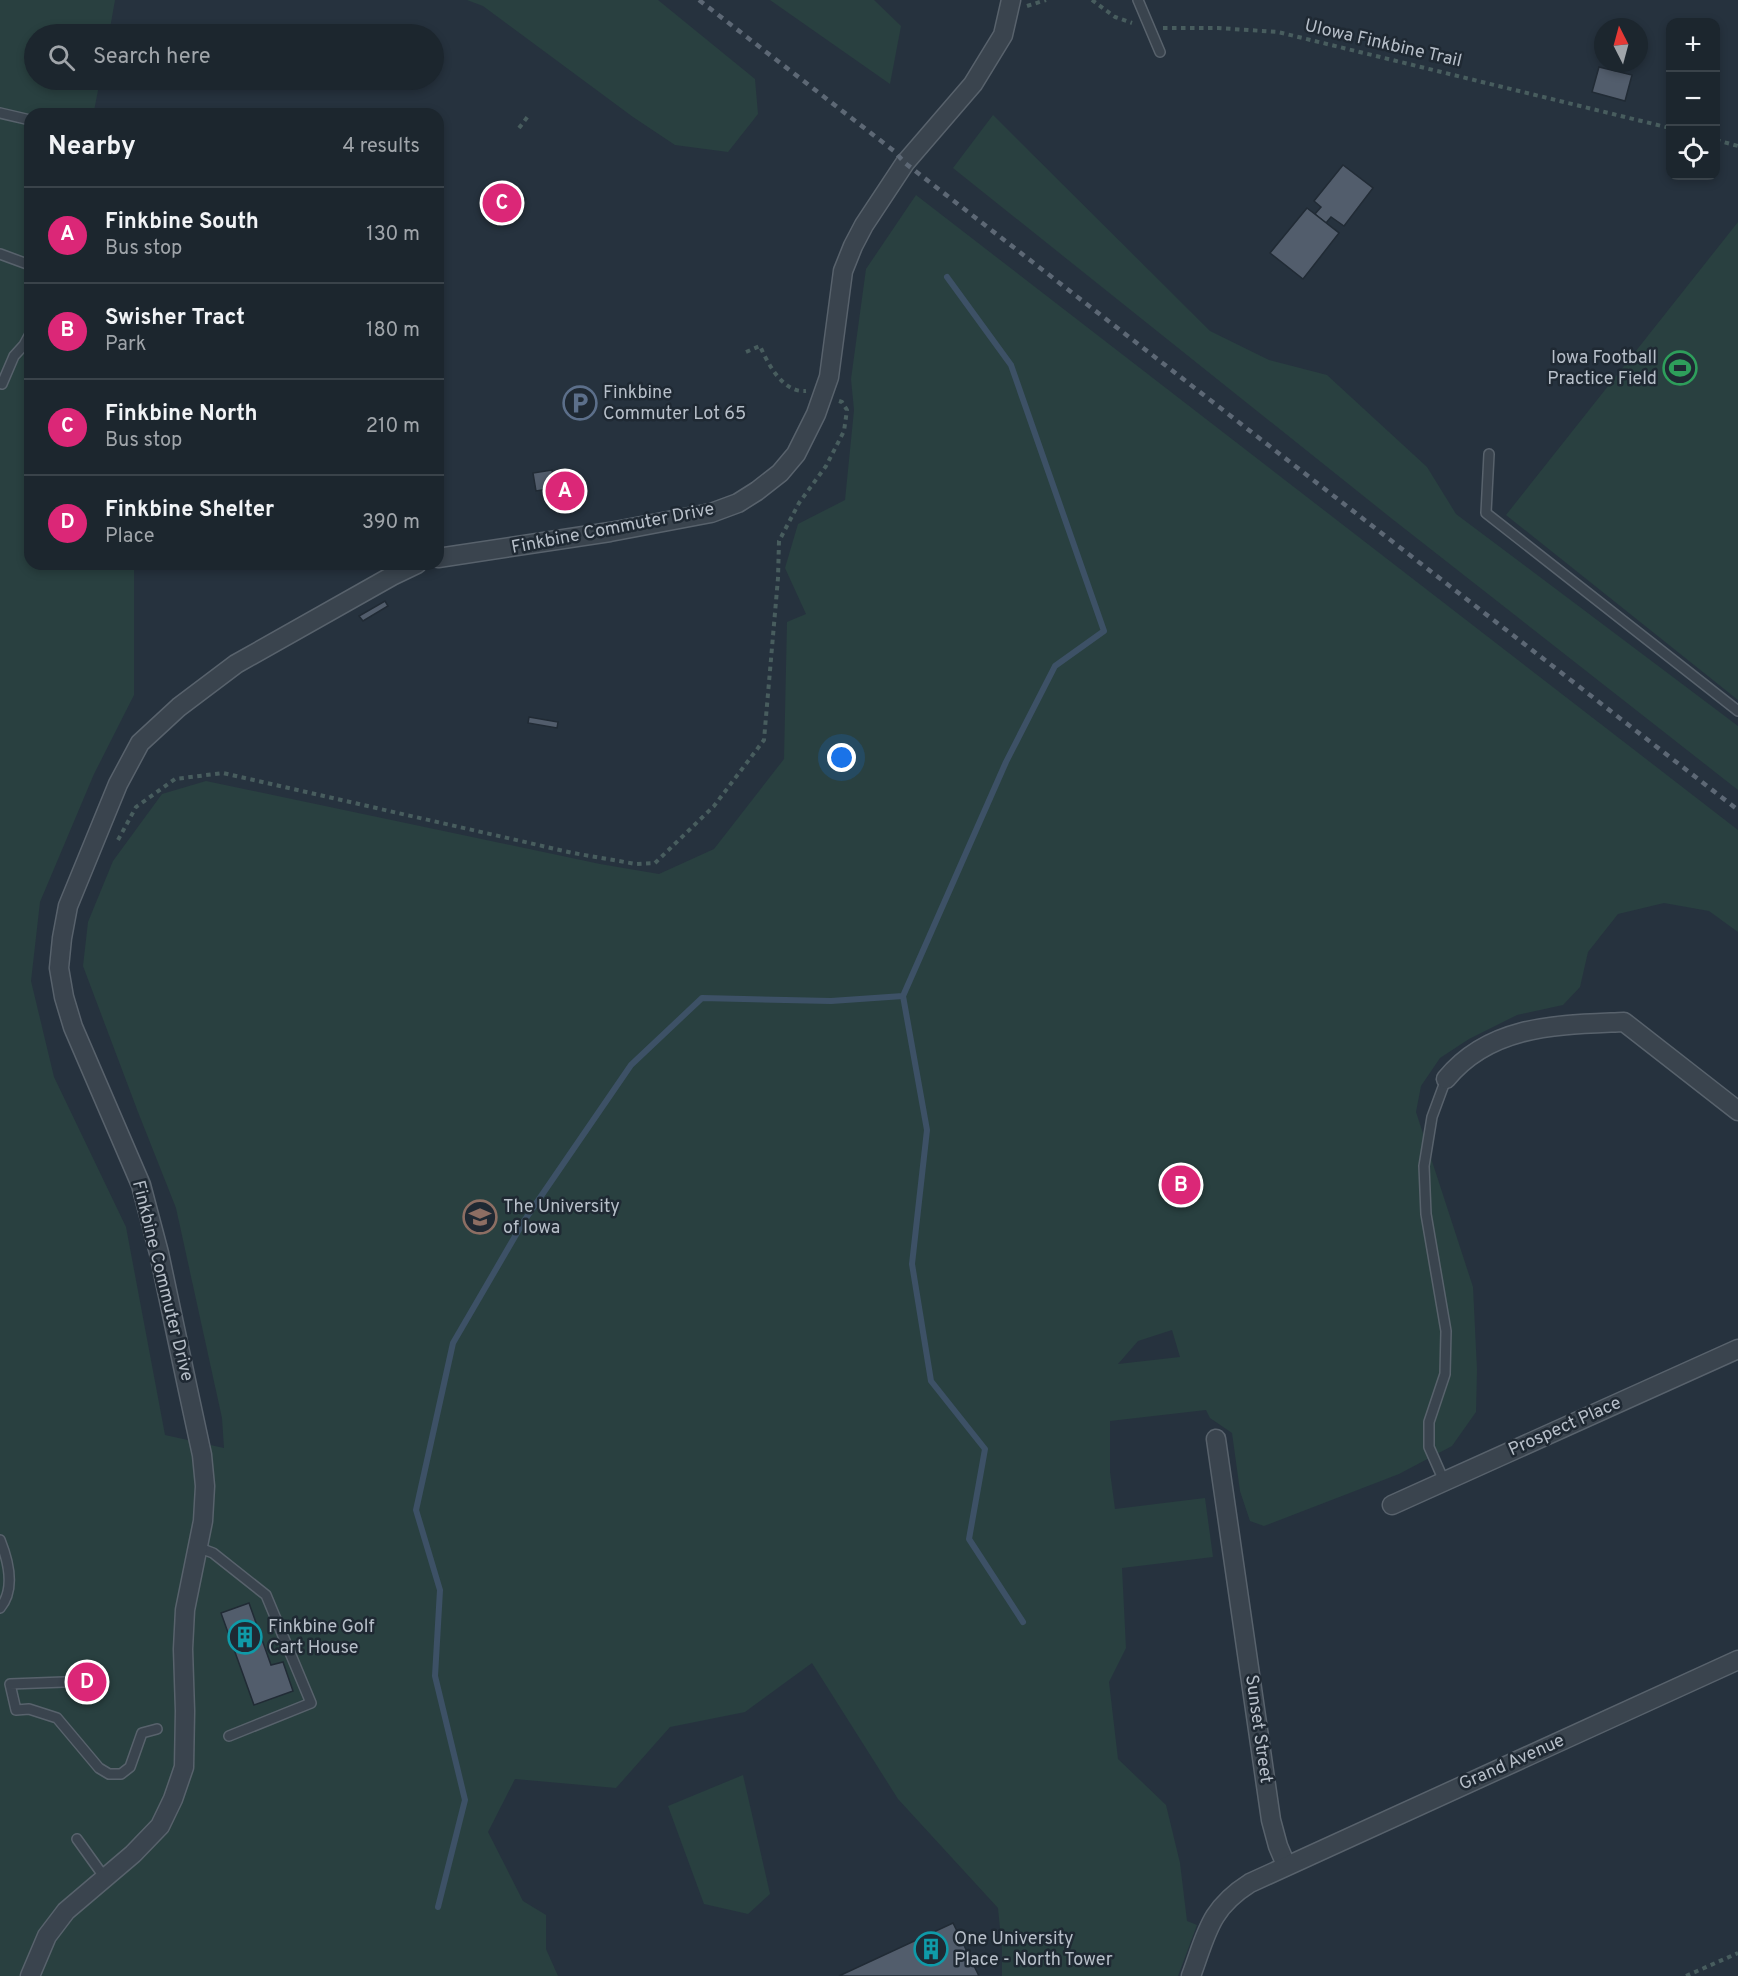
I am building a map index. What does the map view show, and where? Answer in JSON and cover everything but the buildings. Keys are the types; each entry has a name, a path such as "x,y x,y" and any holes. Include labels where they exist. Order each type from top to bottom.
{"street":[{"name":"Finkbine Commuter Drive","path":"444,557 610,532 711,513 757,491 780,473 796,454 816,414 818,392 829,377 843,272 853,246 864,225 905,163 973,84 1003,35 1011,0"},
{"name":"Finkbine Commuter Drive","path":"30,1976 47,1936 66,1911 133,1854 160,1826 173,1799 184,1767 184,1619 203,1521 205,1486 202,1455 159,1253 141,1185 73,1027 64,997 59,968 68,906 118,784 140,743 179,707 236,664 404,570"},
{"path":"1446,1079 1457,1065 1480,1048 1519,1032 1581,1024 1624,1022 1738,1111"},
{"name":"Prospect Place","path":"1392,1505 1738,1349"},
{"name":"Sunset Street","path":"1216,1439 1271,1820 1286,1865"},
{"name":"Grand Avenue","path":"1286,1865 1738,1660"},
{"path":"1191,1976 1209,1927 1223,1904 1250,1882 1286,1865"}],"lane":[{"path":"1138,0 1160,52"},
{"path":"0,113 24,119"},
{"path":"0,254 24,263"},
{"path":"1,386 14,356 24,345"},
{"path":"1489,454 1486,513 1738,711"},
{"path":"1444,1481 1429,1447 1429,1422 1444,1374 1446,1331 1426,1214 1424,1167 1432,1118 1446,1079"},
{"path":"0,1540 8,1560 8,1591 5,1602 0,1608"},
{"path":"198,1547 213,1553 266,1595 311,1703 229,1736"},
{"path":"64,1682 10,1684 16,1710 28,1709 57,1718 99,1768 109,1774 122,1774 130,1767 142,1733 157,1730"},
{"path":"77,1839 105,1878"}],"path":[{"name":"UIowa Finkbine Trail","path":"1092,0 1115,17 1137,25 1278,32 1666,127"},
{"path":"519,128 530,115"},
{"path":"1720,141 1738,146"},
{"path":"115,844 136,807 175,779 223,772 573,854 636,864 655,863 714,806 764,740 779,541 799,503 826,466 844,431 847,410 842,402 818,392 800,392 787,386 760,346 746,352"},
{"path":"1686,1976 1738,1953"}],"green space":[{"name":"The University of Iowa","path":"0,0 115,0 111,24 24,24 24,90 98,90 95,108 24,108 24,570 134,570 134,695 94,774 40,902 31,981 54,1077 126,1227 165,1435 224,1448 222,1418 176,1208 83,966 88,922 113,861 162,794 206,781 600,864 659,874 714,849 784,759 787,622 806,614 785,568 798,524 845,500 854,410 851,379 866,269 916,195 1738,830 1738,932 1709,911 1664,903 1618,914 1588,952 1580,987 1563,1005 1517,1015 1469,1039 1440,1058 1421,1086 1416,1112 1473,1287 1477,1370 1476,1412 1452,1446 1399,1474 1264,1526 1250,1521 1240,1491 1232,1433 1210,1418 1206,1410 1110,1421 1110,1472 1115,1509 1205,1498 1213,1557 1122,1568 1126,1648 1109,1682 1118,1759 1166,1805 1180,1863 1187,1921 1197,1925 1178,1976 1002,1976 998,1908 898,1799 812,1663 745,1712 670,1727 616,1788 515,1779 488,1832 523,1901 546,1915 546,1949 558,1976 0,1976","holes":["1172,1330 1180,1357 1118,1364 1138,1341"]},
{"path":"467,0 658,0 755,79 758,114 728,152 675,145 633,117 483,6"},
{"path":"770,0 874,0 901,26 890,84"},
{"path":"993,115 1210,331 1269,360 1327,375 1427,467 1456,514 1738,726 1738,790 1391,518 953,168"},
{"name":"Iowa Football Practice Field","path":"1738,222 1738,700 1506,515"},
{"path":"743,1775 770,1894 748,1914 704,1904 668,1806"}],"waterway":[{"path":"438,1907 465,1800 435,1676 440,1590 416,1510 453,1343 524,1221 631,1065 702,998 831,1001 903,996 1006,762 1055,666 1104,631 1011,365 947,277"},
{"path":"903,996 927,1130 912,1264 931,1381 985,1449 969,1539 1023,1622"}],"railway":[{"path":"699,0 894,151 905,163 1738,810"}],"place":[{"name":"Finkbine North","path":"502,203"},
{"name":"Iowa Football Practice Field","path":"1680,368"},
{"name":"Finkbine Commuter Lot 65","path":"580,403"},
{"name":"Finkbine South","path":"565,491"},
{"name":"Swisher Tract","path":"1181,1185"},
{"name":"The University of Iowa","path":"480,1217"},
{"name":"Finkbine Golf Cart House","path":"245,1637"},
{"name":"Finkbine Shelter","path":"87,1682"},
{"name":"One University Place - North Tower","path":"931,1949"}]}
